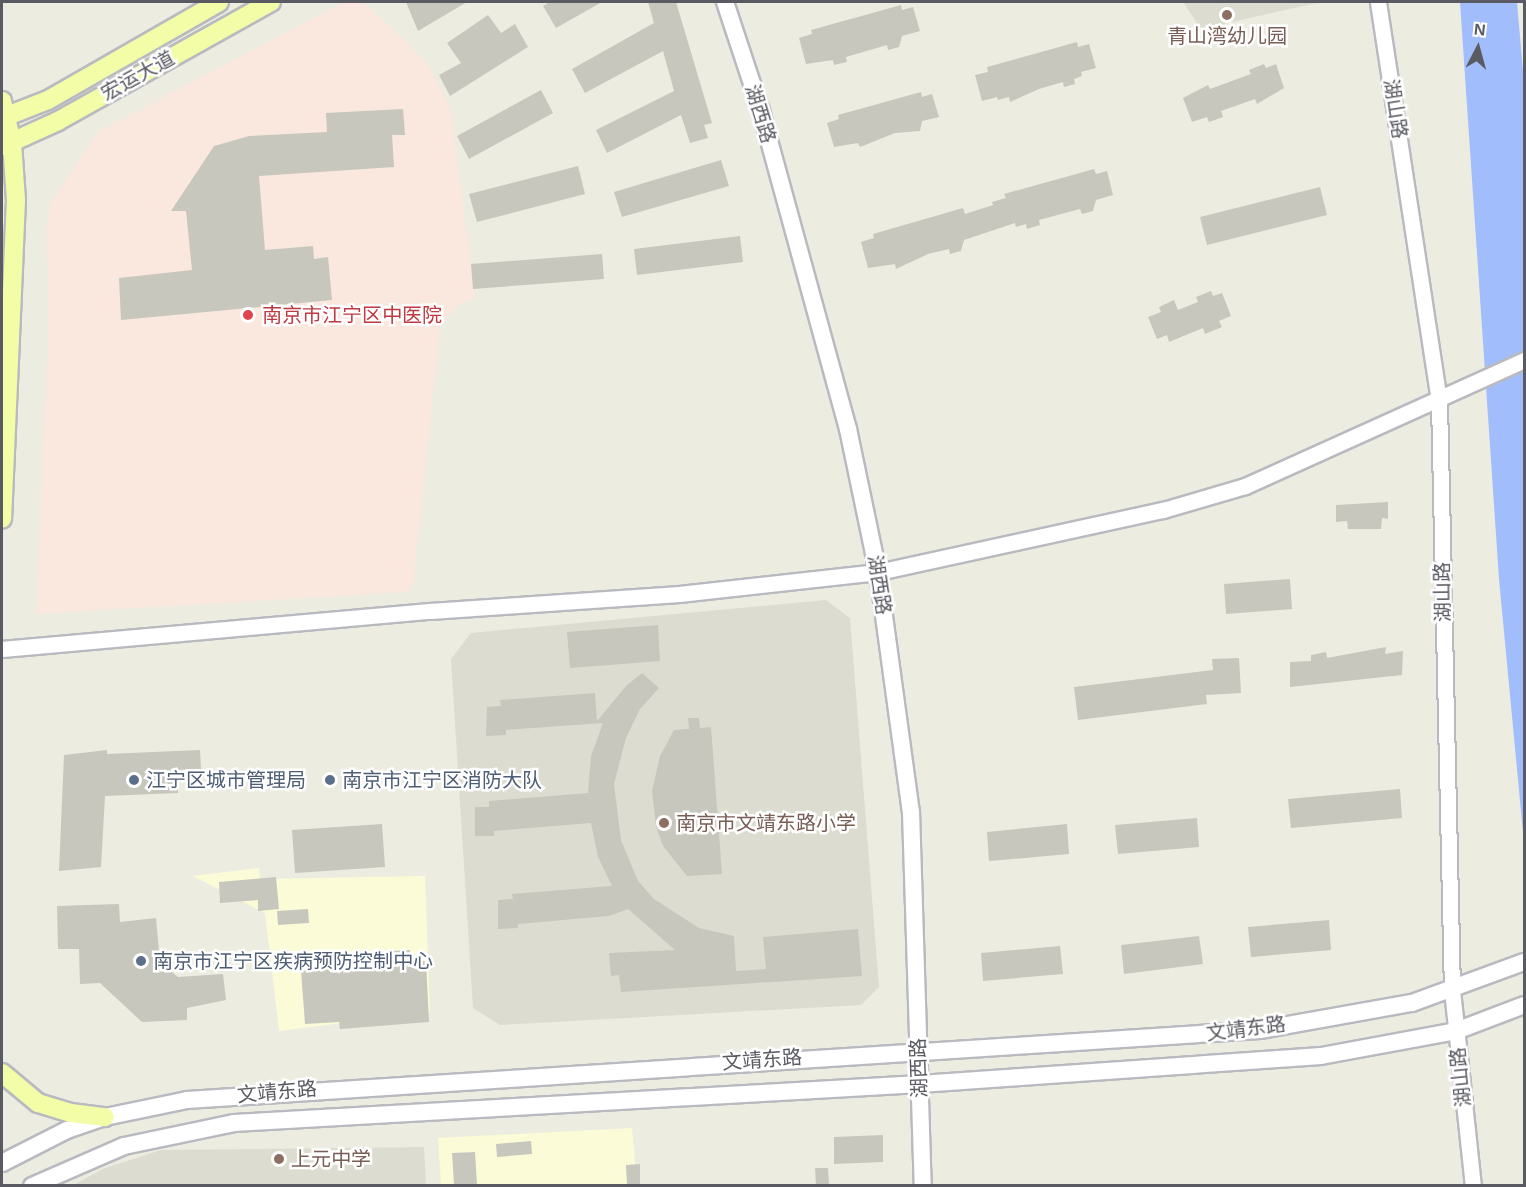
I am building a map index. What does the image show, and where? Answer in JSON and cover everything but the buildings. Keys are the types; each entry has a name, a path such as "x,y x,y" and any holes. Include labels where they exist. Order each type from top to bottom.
{"main road":[{"name":"宏运大道","path":"3,112 48,100 219,2"},
{"name":"宏运大道","path":"7,144 271,2"},
{"name":"湖西路","path":"725,2 760,111 848,429 878,572 912,812 923,1185"},
{"path":"2,519 16,200 3,112"},
{"name":"文靖东路","path":"2,1163 67,1130 105,1117 187,1100 267,1092 918,1049 1089,1043 1260,1030 1412,1003 1494,975 1524,962"},
{"name":"文靖东路","path":"32,1185 124,1146 234,1124 920,1084 1321,1056 1456,1031 1524,1005"},
{"path":"2,1072 38,1103 62,1111 105,1117"}],"street":[{"name":"湖山路","path":"1378,2 1439,401 1452,990 1473,1185"},
{"path":"2,649 430,611 679,594 878,572 1163,510 1235,489 1439,401 1524,360"}],"shaded area":[{"name":"南京市江宁区中医院","path":"344,2 362,2 407,42 429,67 450,107 475,297 457,306 440,325 413,584 408,592 36,614 48,349 47,225 51,203 98,132"},
{"name":"青山湾幼儿园","path":"1183,2 1321,2 1201,29"},
{"name":"南京市文靖东路小学","path":"826,600 850,618 879,987 861,1005 500,1025 473,1008 451,659 471,633"},
{"path":"259,868 260,879 425,876 430,1012 279,1031 265,913 193,876"},
{"path":"632,1128 637,1185 441,1185 438,1138"},
{"name":"上元中学","path":"424,1147 426,1185 73,1185 105,1168 161,1150"}],"water":[{"path":"1460,2 1517,2 1524,83 1524,843 1499,579"}],"place":[{"name":"青山湾幼儿园","path":"1227,15"},
{"name":"南京市江宁区中医院","path":"248,315"},
{"name":"江宁区城市管理局","path":"134,780"},
{"name":"南京市江宁区消防大队","path":"330,780"},
{"name":"南京市文靖东路小学","path":"664,823"},
{"name":"南京市江宁区疾病预防控制中心","path":"141,961"},
{"name":"上元中学","path":"279,1159"}]}
